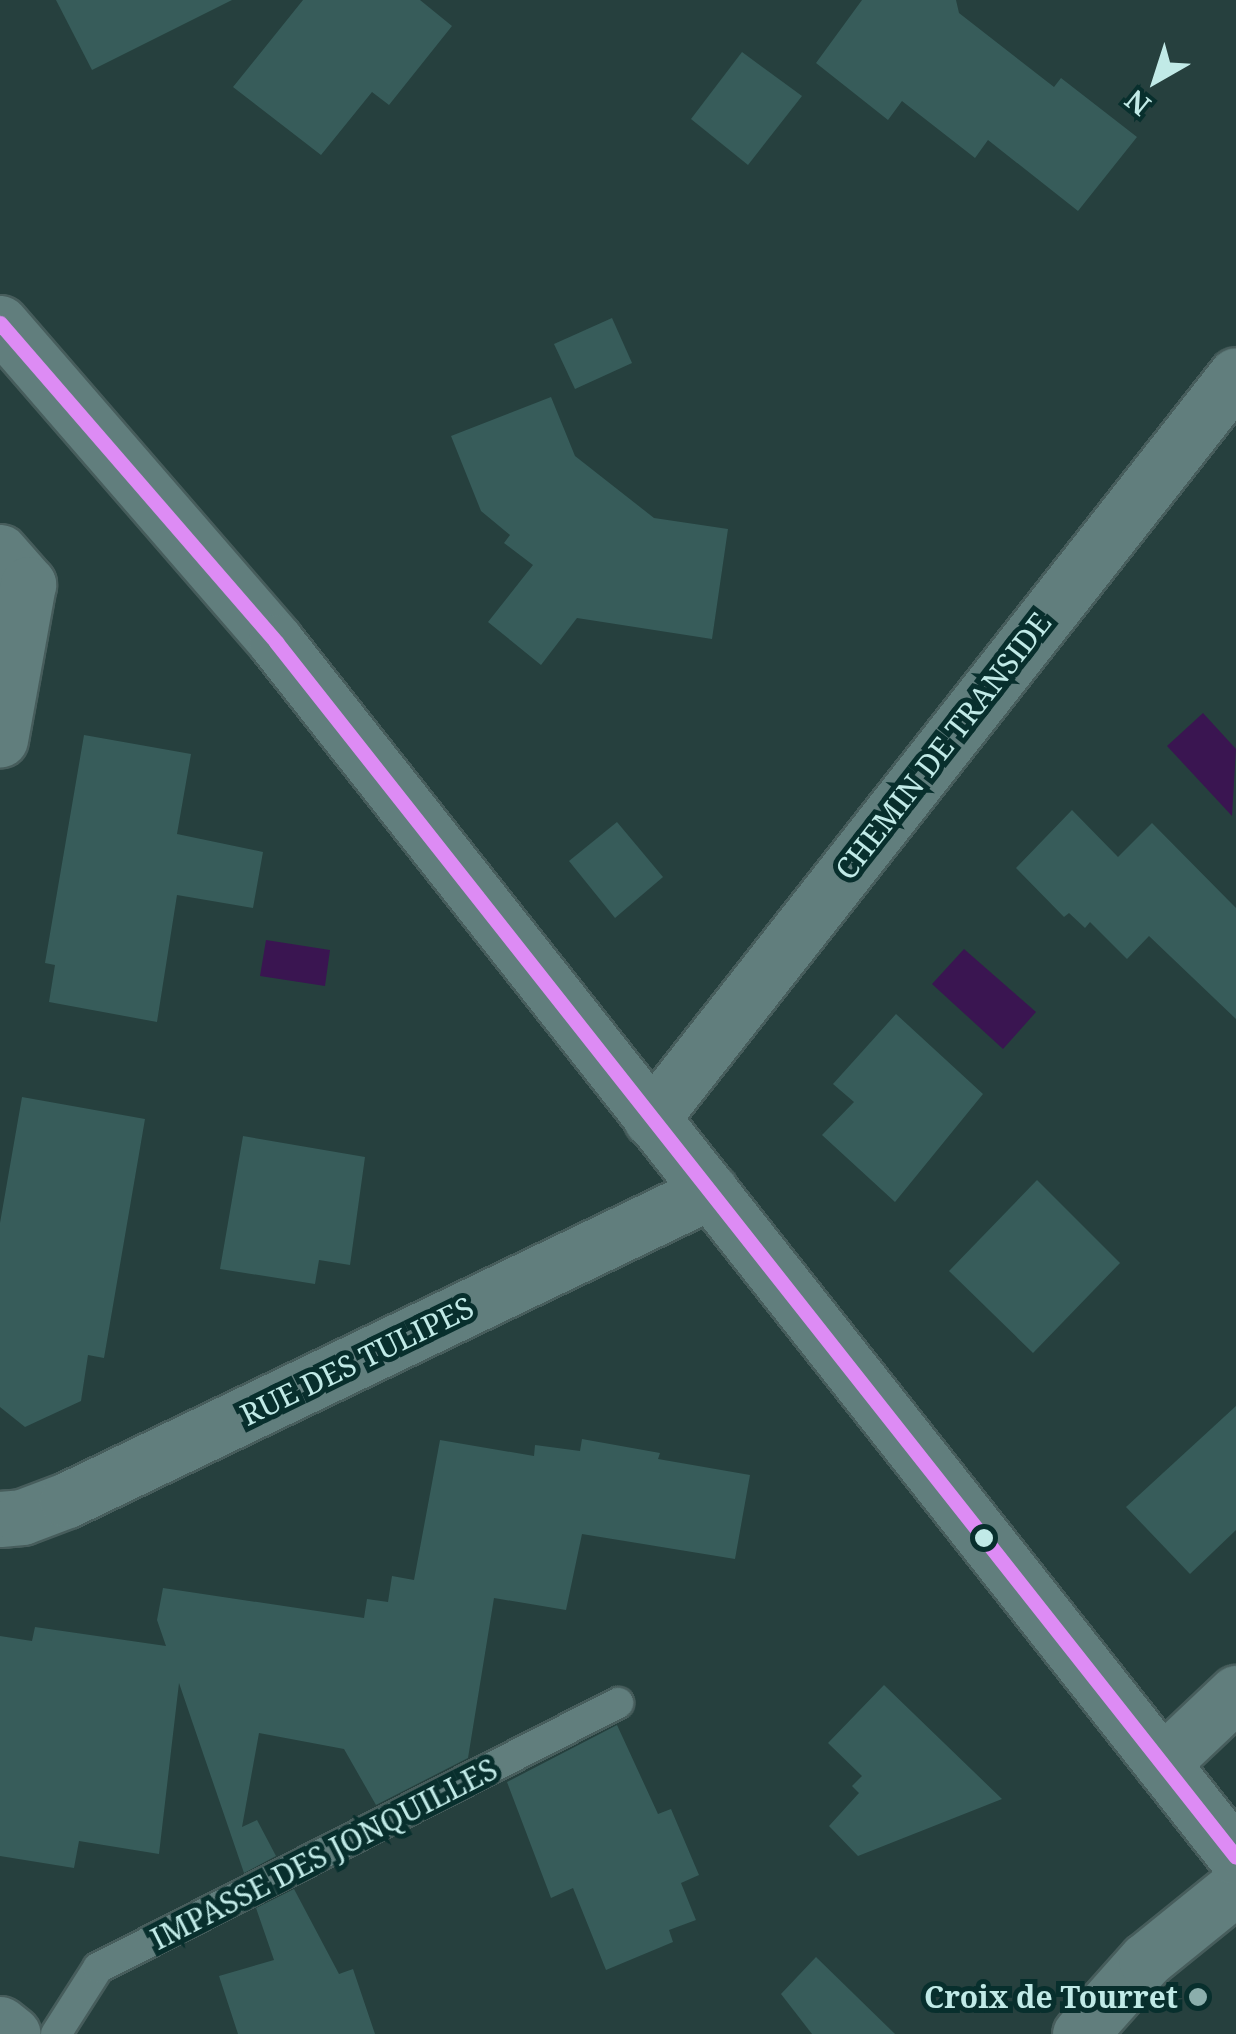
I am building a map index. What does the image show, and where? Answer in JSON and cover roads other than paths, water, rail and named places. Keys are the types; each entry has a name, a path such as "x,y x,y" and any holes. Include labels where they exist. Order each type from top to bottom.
{"street":[{"path":"0,322 276,642 1236,1857"},
{"name":"CHEMIN DE TRANSIDE","path":"651,1119 1236,375"},
{"path":"0,552 28,584 0,740"},
{"name":"RUE DES TULIPES","path":"0,1519 22,1516 67,1500 711,1192"},
{"path":"1162,1763 1236,1693"},
{"path":"1080,2034 1146,1960 1236,1887"},
{"path":"0,2024 13,2034"}],"lane":[{"name":"IMPASSE DES JONQUILLES","path":"56,2034 98,1968 618,1703"}],"place":[{"name":"Croix de Tourret","path":"1198,1997"}]}
